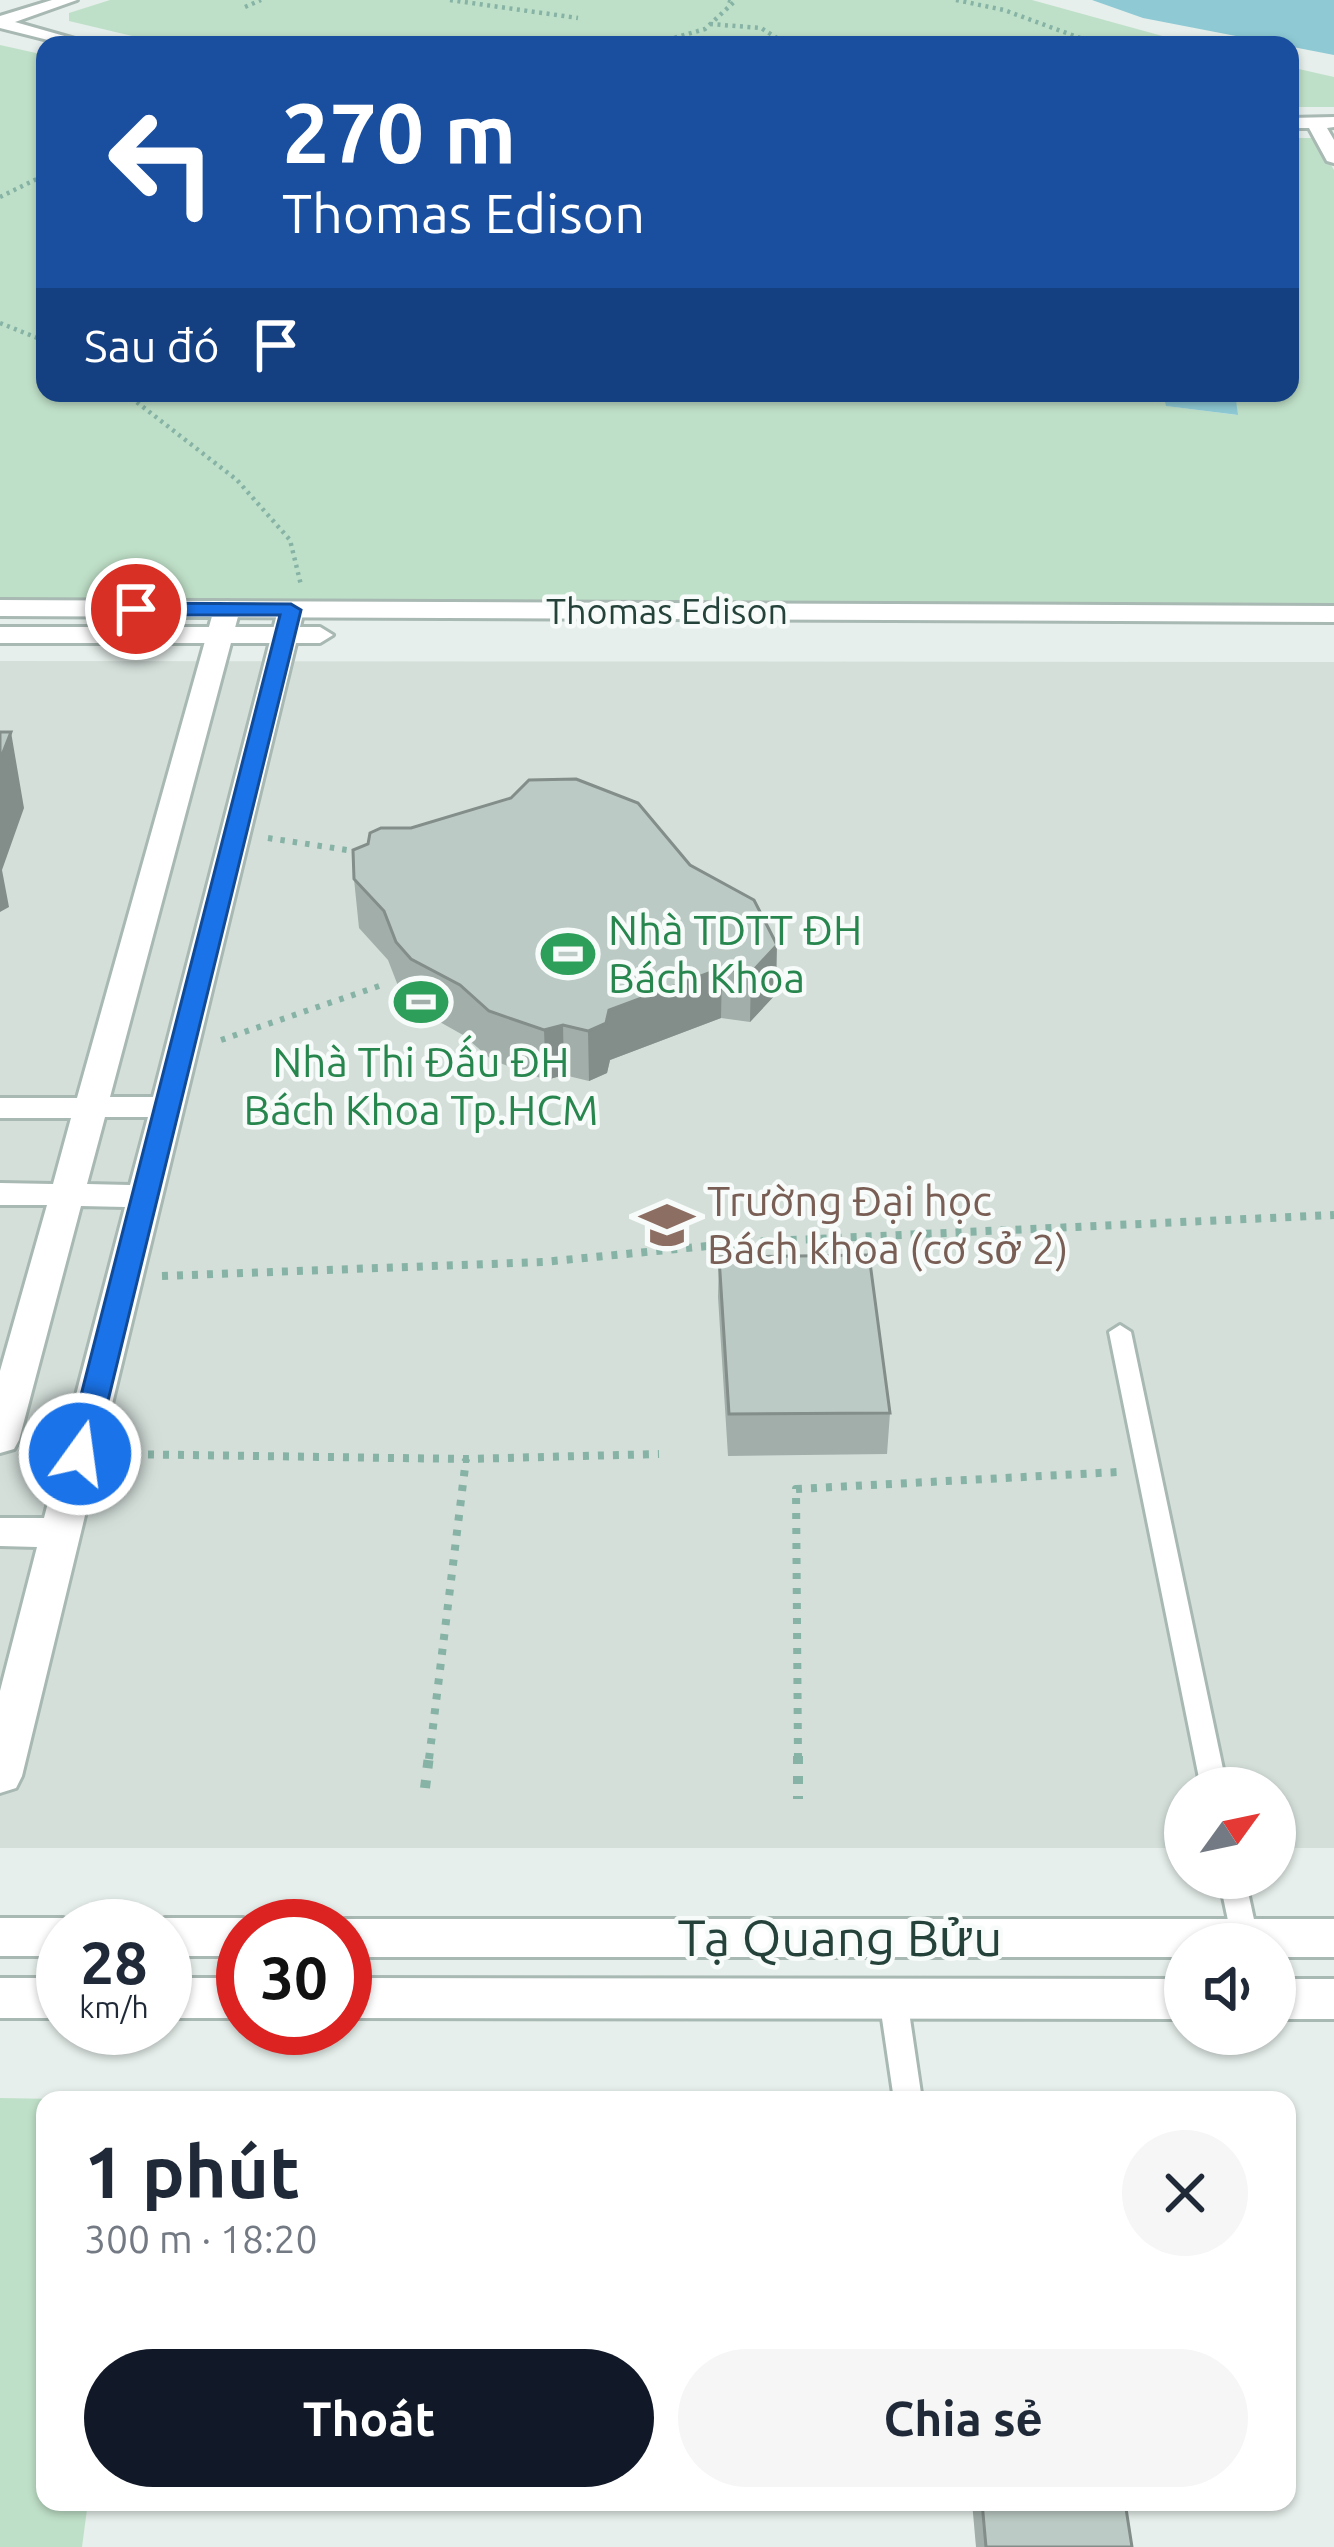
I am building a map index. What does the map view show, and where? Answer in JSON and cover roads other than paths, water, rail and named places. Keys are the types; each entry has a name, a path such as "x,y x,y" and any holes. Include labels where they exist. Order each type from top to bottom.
{"street":[{"path":"0,8 27,0"},
{"path":"0,22 69,0"},
{"path":"0,22 54,36"},
{"path":"0,38 36,46"},
{"path":"1326,128 1334,157"},
{"name":"Thomas Edison","path":"0,608 225,622"},
{"name":"Thomas Edison","path":"0,634 294,618 1334,614"},
{"path":"0,1441 92,1107 294,618"},
{"name":"Thomas Edison","path":"294,618 1334,636"},
{"path":"0,1776 180,1054 211,823 225,622"},
{"path":"0,1108 167,1107"},
{"path":"0,1194 145,1196"},
{"path":"0,1532 60,1533"},
{"path":"0,1937 36,1937"},
{"name":"Tạ Quang Bửu","path":"372,1937 1164,1939"},
{"path":"888,1938 893,1998"},
{"name":"Tạ Quang Bửu","path":"1296,1938 1334,1938"},
{"path":"0,1998 36,1998"},
{"name":"Tạ Quang Bửu","path":"372,1998 1164,1999"},
{"path":"1296,1999 1334,1999"}],"lane":[{"path":"1120,1331 1210,1767"},
{"path":"893,1998 907,2091"}],"water":[{"path":"1092,0 1334,0 1334,55 1299,48 1299,36 1236,36 1143,18"},
{"path":"1165,402 1236,402 1238,415 1166,406"}],"place":[{"name":"Nhà TDTT ĐH Bách Khoa","path":"568,954"},
{"name":"Nhà Thi Đấu ĐH Bách Khoa Tp.HCM","path":"421,1002"},
{"name":"Trường Đại học Bách khoa (cơ sở 2)","path":"667,1225"}]}
